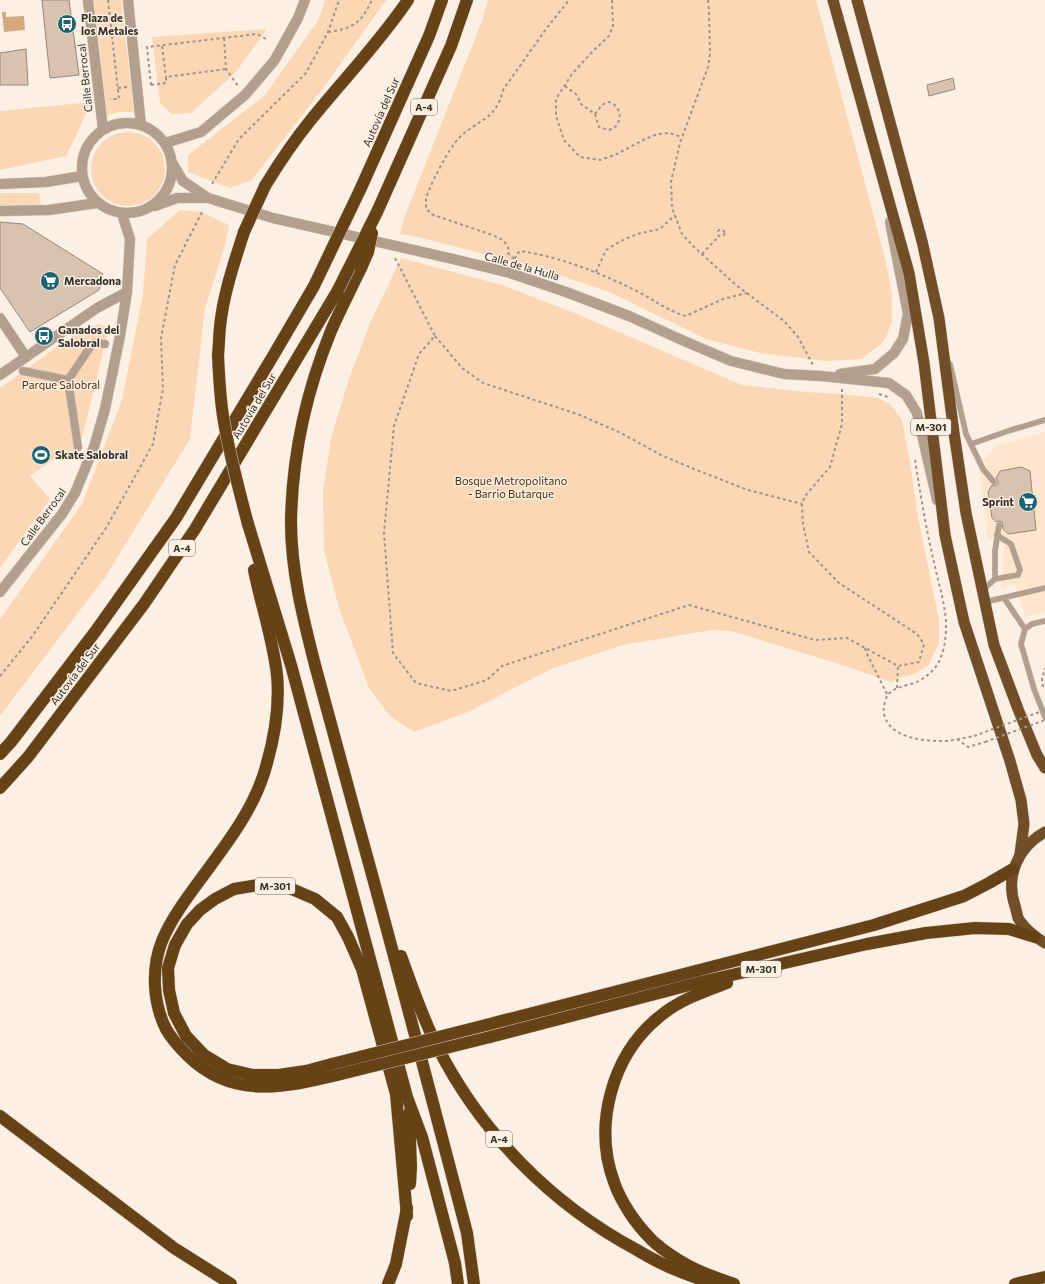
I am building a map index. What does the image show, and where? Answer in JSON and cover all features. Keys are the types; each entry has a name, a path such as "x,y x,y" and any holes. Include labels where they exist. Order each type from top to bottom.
{"highway":[{"path":"408,0 361,62 310,121 282,158 265,186 244,232 230,273 220,327 218,355 219,388 233,466 248,524 290,665 407,1097 422,1137 455,1263 458,1284"},
{"name":"Autovía del Sur","path":"0,754 11,742 95,632 176,518 273,356 314,286 360,190 429,36 442,0"},
{"name":"Autovía del Sur","path":"0,788 28,757 134,616 195,529 342,295 377,212 451,46 467,0"},
{"name":"M-301","path":"834,0 909,273 924,363 945,535 964,622 1010,761 1021,800 1024,824 1020,854"},
{"name":"M-301","path":"857,0 922,240 939,318 965,506 994,645 1037,755 1045,768"},
{"path":"342,295 332,330 318,366 307,401 301,426 292,494 292,555 301,610 329,719 381,906 467,1233 474,1284"},
{"name":"M-301","path":"252,537 254,571 268,626 277,675 277,708 274,734 265,771 253,800 234,832 178,910 162,941 156,964 155,987 159,1007 167,1029 182,1050 196,1064 214,1075 232,1083 271,1087 298,1084 335,1070 486,1025 874,925 964,896 1013,869"},
{"name":"M-301","path":"1040,940 1018,918 1011,895 1013,869 1020,854 1034,838 1045,832"},
{"name":"M-301","path":"407,1216 396,1094 362,969 348,937 337,917 315,900 287,887 258,885 234,889 215,899 200,910 187,924 175,945 168,968 169,990 174,1013 186,1036 204,1055 227,1069 253,1075 279,1075 306,1071 335,1070 490,1037 701,982 867,944 926,933 975,928 1009,929 1040,940"},
{"name":"A-4","path":"381,906 436,1045 458,1083 509,1152 550,1191 582,1217 615,1238 668,1267 714,1284"},
{"name":"M-301","path":"734,1284 703,1274 676,1259 650,1239 629,1213 614,1183 607,1155 606,1131 608,1107 613,1085 626,1055 639,1036 659,1017 678,1004 699,993 774,966"},
{"path":"388,1284 396,1264 407,1216 411,1167 410,1119 407,1097"},
{"path":"0,1116 174,1248 231,1284"},
{"path":"1015,1284 1045,1277"}],"street":[{"name":"Calle Berrocal","path":"88,0 102,129"},
{"path":"128,0 141,125"},
{"path":"166,143 201,132 244,95 274,61 298,18 305,0"},
{"path":"121,123 141,125 155,132 166,143 173,164 183,181 208,198 177,198 136,213 122,214 104,208 90,195 82,176 82,158 90,142 102,129 121,123"},
{"path":"821,376 876,369 894,353 903,339 908,314 879,161"},
{"path":"150,208 160,200 168,189 172,177 173,164"},
{"path":"0,184 46,182 82,176"},
{"name":"Calle de la Hulla","path":"208,198 274,218 510,273 629,316 684,342 731,361 784,374 821,376"},
{"path":"0,211 49,210 97,203"},
{"name":"Calle Berrocal","path":"0,592 62,514 75,493 94,447 105,408 120,336 127,292 130,239 122,214"},
{"path":"0,375 97,308 127,292"},
{"path":"0,318 26,357"},
{"path":"78,447 68,380 93,343 105,344"},
{"path":"23,371 68,380"},
{"path":"821,376 889,383 906,395 917,413 945,535"}],"lane":[{"path":"939,318 966,434 983,469 994,482"},
{"path":"971,444 1045,420"},
{"path":"995,579 995,551 999,525"},
{"path":"982,590 995,579 1018,574 1020,570 1011,544 997,535"},
{"path":"985,602 1045,588"},
{"path":"1004,598 1025,629"},
{"path":"1045,621 1032,624 1025,629 1021,644 1034,689 1045,716"}],"path":[{"path":"108,0 119,99 110,100"},
{"path":"212,184 239,139 306,73 328,32 339,0"},
{"path":"328,32 345,29 352,26 366,13 372,0"},
{"path":"570,0 546,29 503,90 496,110 469,129 458,139 448,152 426,197 426,208 431,214 503,240 508,246 508,253 514,259 520,251 534,253 596,272 640,293 673,313 686,316 723,299 747,293"},
{"path":"612,0 613,26 609,36 592,51 572,74 556,99 556,116 564,140 580,157 600,160 617,154 645,139 658,134 669,133 682,137"},
{"path":"708,0 710,54 708,67 682,137 671,182 672,208 682,234 702,254 747,293 784,322 798,337 809,359 821,376"},
{"path":"151,85 148,47 257,34 268,40"},
{"path":"224,38 226,69 244,95"},
{"path":"145,85 166,83 162,46"},
{"path":"166,77 226,69"},
{"path":"565,86 577,95 581,104 595,114 599,127 609,130 615,128 619,121 620,113 619,109 613,103 608,102 602,105 595,114"},
{"path":"118,88 128,88"},
{"path":"0,676 31,638 106,528 153,444 163,389 161,338 175,265 203,210"},
{"path":"596,272 606,250 637,234 660,229 675,215"},
{"path":"702,254 719,236"},
{"path":"388,244 435,336 462,368 483,383 580,415 621,433 661,455 700,472 748,490 802,504"},
{"path":"435,336 419,354 394,426 384,533 393,653 416,683 451,691 487,680 502,666 689,605 815,640 847,638 898,666 919,662 924,644 917,634 839,583 809,552 802,524 802,504 805,496 830,467 842,424 842,378"},
{"path":"835,389 848,390"},
{"path":"877,393 891,398"},
{"path":"915,458 922,504 946,623 944,646 941,658 935,669 928,675 918,681 890,692 886,699 884,710 885,717 891,727 903,735 941,741 974,736 1045,710"},
{"path":"865,648 888,696"},
{"path":"898,666 898,688"},
{"path":"1044,694 1042,679 1045,668"},
{"path":"957,739 968,747 1045,720"}],"shaded area":[{"path":"2,12 6,12 6,17 24,16 25,30 4,32"},
{"path":"1045,432 1045,612 1025,617 1015,584 1002,588 1004,545 988,538 980,477 978,473 988,464 983,461 989,454 992,454 994,446"}],"green space":[{"path":"94,0 121,0 134,112 119,112 107,115"},
{"path":"325,0 386,0 327,83 252,180 230,188 188,172 188,155 264,96 318,21"},
{"path":"488,0 816,0 886,262 892,296 892,322 884,341 862,359 825,361 760,353 706,339 609,292 539,268 414,236 400,234 404,218 482,21"},
{"path":"267,29 236,72 191,113 172,114 160,103 152,37"},
{"path":"91,102 66,156 0,170 0,111"},
{"path":"128,132 142,135 154,143 162,155 165,169 162,183 154,195 142,203 128,206 114,203 102,195 94,183 91,169 94,155 102,143 114,135"},
{"path":"0,193 39,193 42,210 0,205"},
{"path":"180,210 201,212 229,225 224,249 205,308 190,439 106,576 0,716 0,619 82,504 122,400 143,294 147,239"},
{"name":"Bosque Metropolitano - Barrio Butarque","path":"401,258 502,285 577,314 742,385 878,398 890,404 902,420 918,517 939,620 939,643 928,666 914,674 891,682 842,665 731,631 712,630 623,645 551,669 468,712 414,732 390,716 369,688 339,608 324,550 323,491 331,438 349,379 370,323"},
{"name":"Parque Salobral","path":"99,324 109,328 83,434 71,461 65,451 30,476 50,499 0,568 0,388 82,329"}],"building":[{"path":"42,0 69,0 79,75 50,78"},
{"path":"26,49 28,85 0,85 0,53"},
{"path":"953,78 955,89 929,96 927,85"},
{"name":"Mercadona","path":"0,222 23,224 103,274 99,290 30,332 0,288"},
{"path":"1021,467 1030,471 1036,530 1008,534 1003,529 1002,522 996,522 992,518 988,492 992,485 995,486 998,484 996,478 1000,471"}],"place":[{"name":"Plaza de los Metales","path":"67,24"},
{"name":"Mercadona","path":"50,281"},
{"name":"Ganados del Salobral","path":"44,336"},
{"name":"Skate Salobral","path":"41,455"},
{"name":"Sprint","path":"1028,502"}]}
